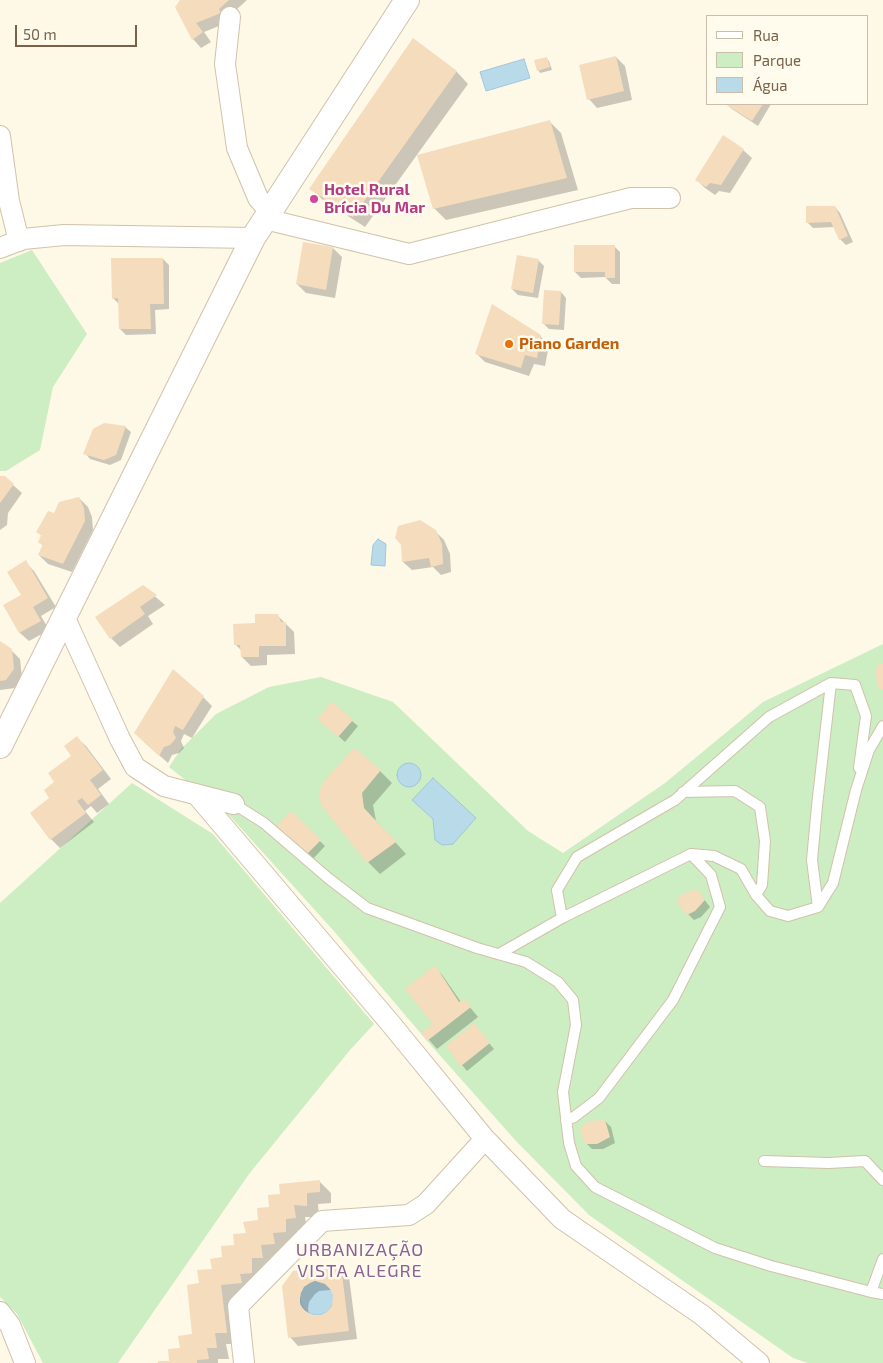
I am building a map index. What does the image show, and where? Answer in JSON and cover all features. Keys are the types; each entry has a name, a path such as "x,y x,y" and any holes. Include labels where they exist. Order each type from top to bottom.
{"street":[{"path":"0,746 263,223 407,0"},
{"path":"230,17 225,64 238,148 258,198 263,223"},
{"path":"0,136 9,201 9,244 23,239 64,235 263,223 409,254 632,198 670,198"},
{"path":"64,616 120,739 135,767 164,786 234,804"},
{"path":"196,794 485,1139 562,1219 702,1315 759,1363"},
{"path":"244,1363 238,1306 322,1220 409,1215 426,1204 485,1139"},
{"path":"0,1312 10,1325 25,1363"}],"lane":[{"path":"818,907 812,860 816,806 831,683"},
{"path":"562,918 557,890 577,858 675,800 769,717 831,683 856,685 866,716 856,790"},
{"path":"498,954 562,918 691,854 714,856 741,869 756,895 770,911 788,916 818,907 833,883 856,790 869,750 883,726"},
{"path":"683,792 735,791 760,807 765,841 762,885 756,895"},
{"path":"234,804 264,823 328,878 367,908 425,930 526,962 558,982 573,1000 576,1025 563,1092 569,1143 576,1166 595,1187 715,1248 771,1266 883,1294"},
{"path":"566,1120 574,1117 599,1098 673,1000 720,907 711,875 691,854"},
{"path":"764,1161 865,1162 883,1180"},
{"path":"871,1292 883,1259"}],"green space":[{"path":"32,250 87,334 53,387 40,450 6,471 0,471 0,263"},
{"path":"883,644 883,1363 808,1363 793,1358 589,1215 516,1141 428,1042 333,930 229,815 169,767 181,749 216,714 269,687 321,677 393,702 528,831 563,853 665,783 763,702"},
{"path":"132,783 213,834 374,1024 350,1050 249,1174 118,1363 43,1363 17,1314 0,1297 0,903"}],"water":[{"path":"524,59 530,78 486,91 480,72"},
{"path":"378,539 386,544 385,566 371,565 373,545"},
{"path":"409,763 418,766 421,775 418,784 409,787 400,784 397,775 400,766"},
{"path":"433,778 476,818 453,844 442,845 435,840 433,819 412,800"},
{"path":"317,1281 329,1286 334,1298 329,1310 317,1315 305,1310 300,1298 305,1286"}],"building":[{"path":"180,0 229,0 219,9 221,13 196,23 203,32 192,40 175,7"},
{"path":"413,38 457,71 353,217 309,189"},
{"path":"616,56 624,91 587,100 579,65"},
{"path":"547,57 550,67 537,71 534,60"},
{"path":"727,105 762,105 752,121"},
{"path":"550,120 567,178 433,209 417,155"},
{"path":"723,135 744,149 721,185 710,183 706,187 695,180"},
{"path":"806,206 835,206 848,236 839,240 831,222 806,223"},
{"path":"303,242 333,247 326,290 296,284"},
{"path":"574,245 615,245 615,278 605,278 605,272 574,272"},
{"path":"517,255 539,259 533,293 511,289"},
{"path":"111,258 163,258 164,304 150,304 151,329 119,329 118,298 112,299"},
{"path":"544,290 561,291 559,325 542,324"},
{"name":"Piano Garden","path":"492,304 541,335 537,358 525,355 521,368 475,354"},
{"path":"104,423 126,426 116,455 104,460 83,454 93,429"},
{"path":"0,476 5,476 14,484 0,503"},
{"path":"79,497 84,508 85,521 63,564 38,555 43,544 38,543 41,535 36,532 48,511 54,513 59,502"},
{"path":"420,520 436,530 442,544 443,564 431,567 429,558 402,562 401,545 395,538 398,526"},
{"path":"26,560 48,598 33,607 41,621 19,633 3,605 21,595 7,572"},
{"path":"143,585 157,595 140,607 145,614 110,639 95,617"},
{"path":"255,614 278,614 281,622 286,622 286,646 259,646 259,657 241,657 240,645 234,645 233,624 255,623"},
{"path":"0,641 12,649 14,669 6,680 0,681"},
{"path":"883,663 883,689 879,689 875,672 879,664"},
{"path":"173,669 204,696 183,730 175,726 173,732 176,738 170,745 164,747 159,756 134,733"},
{"path":"332,702 353,720 338,737 317,719"},
{"path":"77,736 103,770 90,780 101,795 88,805 82,798 77,801 86,813 50,840 30,813 49,798 44,790 54,782 48,773 71,756 64,746"},
{"path":"354,748 381,770 362,793 364,808 396,842 367,863 321,805 319,792 324,781"},
{"path":"291,811 321,840 305,856 276,827"},
{"path":"697,889 705,900 695,911 687,915 676,901 683,894"},
{"path":"435,965 459,1002 464,999 471,1007 427,1041 421,1033 433,1024 405,989"},
{"path":"474,1023 490,1043 461,1066 446,1046"},
{"path":"605,1120 610,1137 597,1144 585,1144 580,1129 588,1121"},
{"path":"320,1180 320,1192 307,1193 307,1206 294,1205 296,1218 286,1219 286,1232 273,1233 275,1244 261,1245 263,1258 252,1258 252,1273 240,1274 242,1283 221,1285 227,1333 215,1333 217,1348 207,1348 209,1359 197,1360 197,1363 158,1363 158,1361 169,1361 168,1349 180,1348 178,1336 192,1334 187,1285 199,1283 197,1270 212,1269 210,1259 222,1257 221,1246 234,1245 233,1234 246,1233 243,1222 258,1220 257,1208 269,1207 268,1195 280,1194 279,1184"},
{"path":"341,1266 349,1331 288,1338 282,1286 293,1271","holes":["315,1281 325,1284 333,1295 332,1306 322,1315 312,1315 300,1305 301,1293 304,1287"]}],"place":[{"name":"Hotel Rural Brícia Du Mar","path":"314,199"},
{"name":"Piano Garden","path":"509,344"}],"district":[{"name":"URBANIZAÇÃO VISTA ALEGRE","path":"360,1260"}]}
